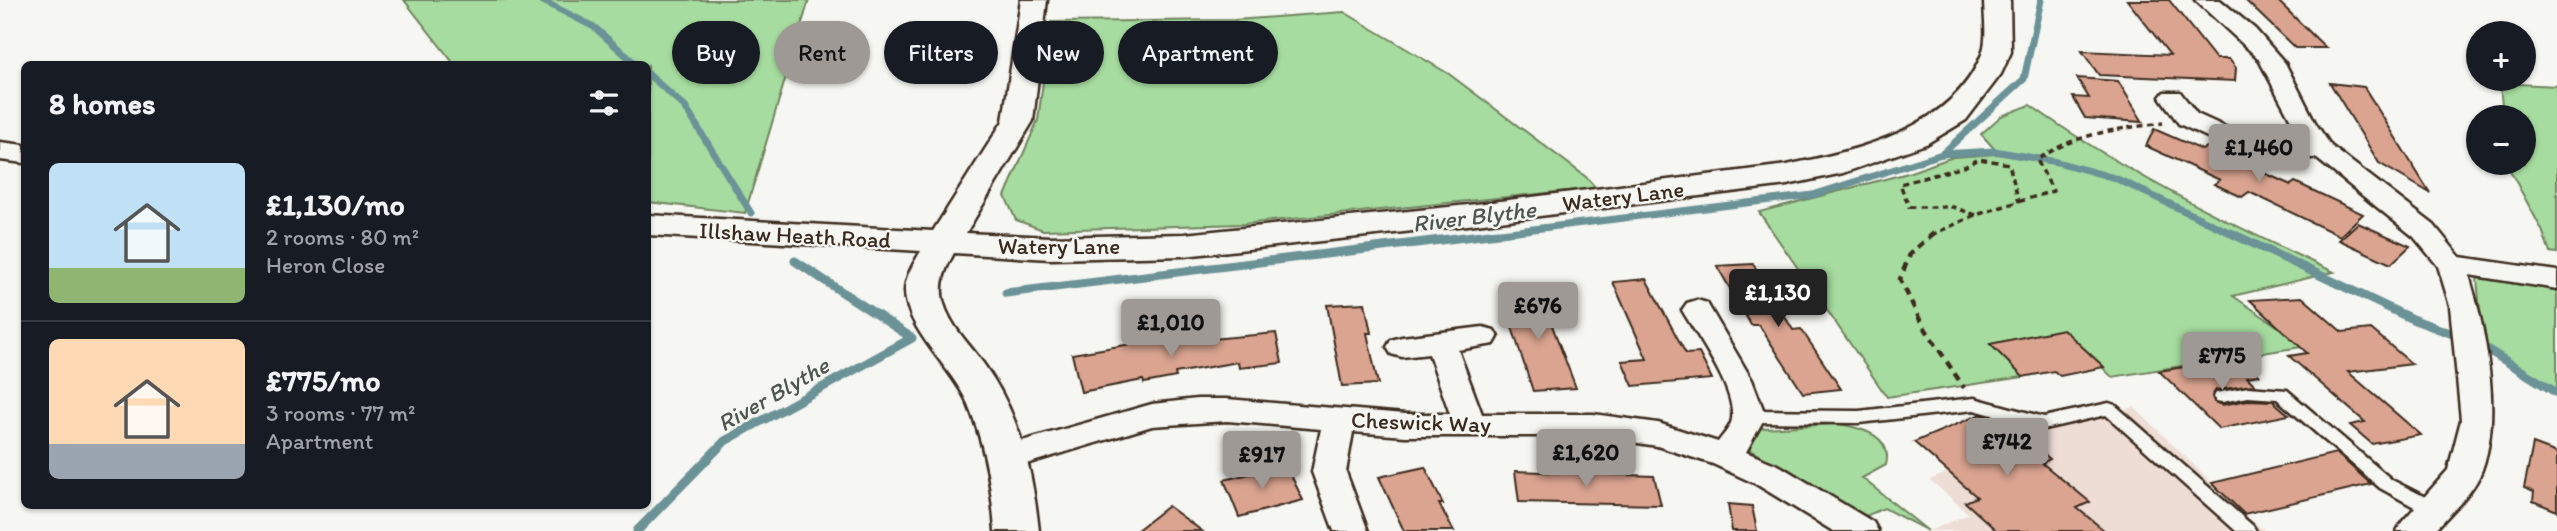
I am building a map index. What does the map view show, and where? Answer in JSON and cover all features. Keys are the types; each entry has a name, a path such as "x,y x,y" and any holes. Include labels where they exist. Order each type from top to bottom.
{"street":[{"path":"1017,531 1006,458 995,423 977,384 941,332 923,290 925,275 997,160 1019,119 1034,0"},
{"name":"Watery Lane","path":"943,244 1050,248 1184,245 1574,202 1787,175 1832,165 1914,137 1955,114 1986,74 1997,51 1997,0"},
{"path":"2206,0 2262,49 2279,72 2311,138 2322,151 2424,231 2451,264 2464,306 2477,420 2463,475 2423,520"},
{"path":"2172,97 2188,119 2238,142 2276,150 2322,151"},
{"path":"0,151 21,154"},
{"name":"Illshaw Heath Road","path":"651,225 943,244"},
{"path":"2451,264 2557,280"},
{"path":"1697,310 1748,406 1748,421 1725,456"},
{"path":"1402,347 1483,337"},
{"path":"1441,344 1469,425"},
{"name":"Cheswick Way","path":"1006,458 1152,415 1227,410 1405,425 1593,425 1631,429 1688,442 1725,456 1778,480 1861,531"},
{"path":"1339,420 1329,472 1351,531"}],"lane":[{"path":"2222,397 2248,392 2281,394 2386,484 2423,520"},
{"path":"1748,415 1859,417 1975,404 2043,423 2109,408 2247,531"}],"path":[{"path":"1975,404 1922,322 1900,279 1910,253 1938,230 1988,210 2053,191 2039,158 2072,137 2188,119"},
{"path":"1976,215 1971,211 1943,206 1909,207 1900,184 1964,167 1979,159 1995,160 2009,164 2018,202"}],"shaded area":[{"path":"2134,407 2265,531 1929,531 1969,514 1930,480 2034,434"}],"green space":[{"path":"404,0 809,0 803,21 774,21 774,84 784,84 745,213 651,202 651,61 452,61"},
{"path":"1344,12 1449,74 1586,177 1596,188 1243,224 1043,230 1016,220 1005,196 1038,120 1043,84 1104,84 1104,21 1118,21 1118,84 1278,84 1278,21 1142,21 1234,20"},
{"path":"2536,85 2557,86 2557,253 2550,252 2542,230 2512,175 2536,175 2536,105 2502,105 2501,91 2536,91"},
{"path":"2030,105 2102,153 2178,196 2334,272 2233,296 2280,328 2301,347 2112,377 2063,329 1991,344 2023,377 1887,397 1759,212 1908,173 1953,157 1999,154 1981,134 2001,116"},
{"path":"2477,278 2557,290 2557,393 2483,345"},
{"path":"1839,424 1866,431 1880,440 1887,455 1886,465 1862,478 1928,531 1884,508 1866,516 1750,450 1750,437 1762,428"}],"building":[{"path":"2127,0 2169,0 2216,59 2229,59 2236,68 2235,81 2099,75 2082,51 2170,55"},
{"path":"2245,0 2277,0 2326,48 2295,48"},
{"path":"2077,78 2118,81 2143,122 2085,118 2073,97 2089,98"},
{"path":"2330,83 2364,87 2430,193 2379,163"},
{"path":"2154,129 2202,150 2207,147 2291,185 2295,182 2363,214 2340,236 2249,192 2242,197 2214,184 2220,180 2146,146"},
{"path":"2358,223 2410,246 2391,264 2339,240"},
{"path":"1753,264 1793,330 1801,329 1841,389 1803,393 1759,325 1751,325 1717,266"},
{"path":"1646,279 1686,354 1699,353 1712,379 1633,386 1622,361 1647,359 1613,282"},
{"path":"1536,291 1543,302 1576,388 1533,391 1501,294"},
{"path":"2302,297 2342,332 2371,329 2412,364 2348,372 2421,435 2372,444 2350,425 2365,422 2289,356 2307,353 2250,300"},
{"path":"1365,303 1371,333 1367,333 1378,384 1342,386 1327,305"},
{"path":"1202,329 1212,339 1276,333 1282,363 1239,368 1238,362 1175,373 1176,377 1144,383 1143,380 1081,392 1072,354 1173,337 1175,344"},
{"path":"2063,329 2104,367 2060,376 2054,371 2023,377 1990,344"},
{"path":"2241,358 2259,375 2247,377 2255,385 2216,390 2212,396 2214,402 2222,405 2248,400 2273,401 2289,415 2219,429 2159,371"},
{"path":"1981,414 1997,424 2006,421 2050,459 2042,463 2090,502 2077,508 2105,531 1997,531 1965,502 1977,497 1914,442"},
{"path":"2533,444 2557,453 2557,511 2533,501 2534,492 2524,488"},
{"path":"2336,453 2371,484 2244,514 2212,483"},
{"path":"1425,467 1443,504 1439,504 1454,531 1404,531 1379,477"},
{"path":"1274,468 1277,474 1289,471 1303,500 1239,517 1224,480"},
{"path":"1515,471 1654,476 1661,505 1519,502"},
{"path":"1728,504 1752,506 1757,531 1732,531"},
{"path":"1168,506 1202,531 1136,531"}],"waterway":[{"path":"541,0 594,27 632,61"},
{"path":"1942,154 2024,79 2041,0"},
{"path":"651,77 685,107 751,213"},
{"path":"1942,154 1994,151 2057,162 2115,178 2235,235"},
{"name":"River Blythe","path":"1484,235 1813,195 1942,154"},
{"name":"River Blythe","path":"1006,293 1498,233"},
{"path":"2231,233 2412,319 2461,337"},
{"name":"River Blythe","path":"637,531 725,441 912,338 795,261"},
{"path":"2477,343 2557,393"}]}
